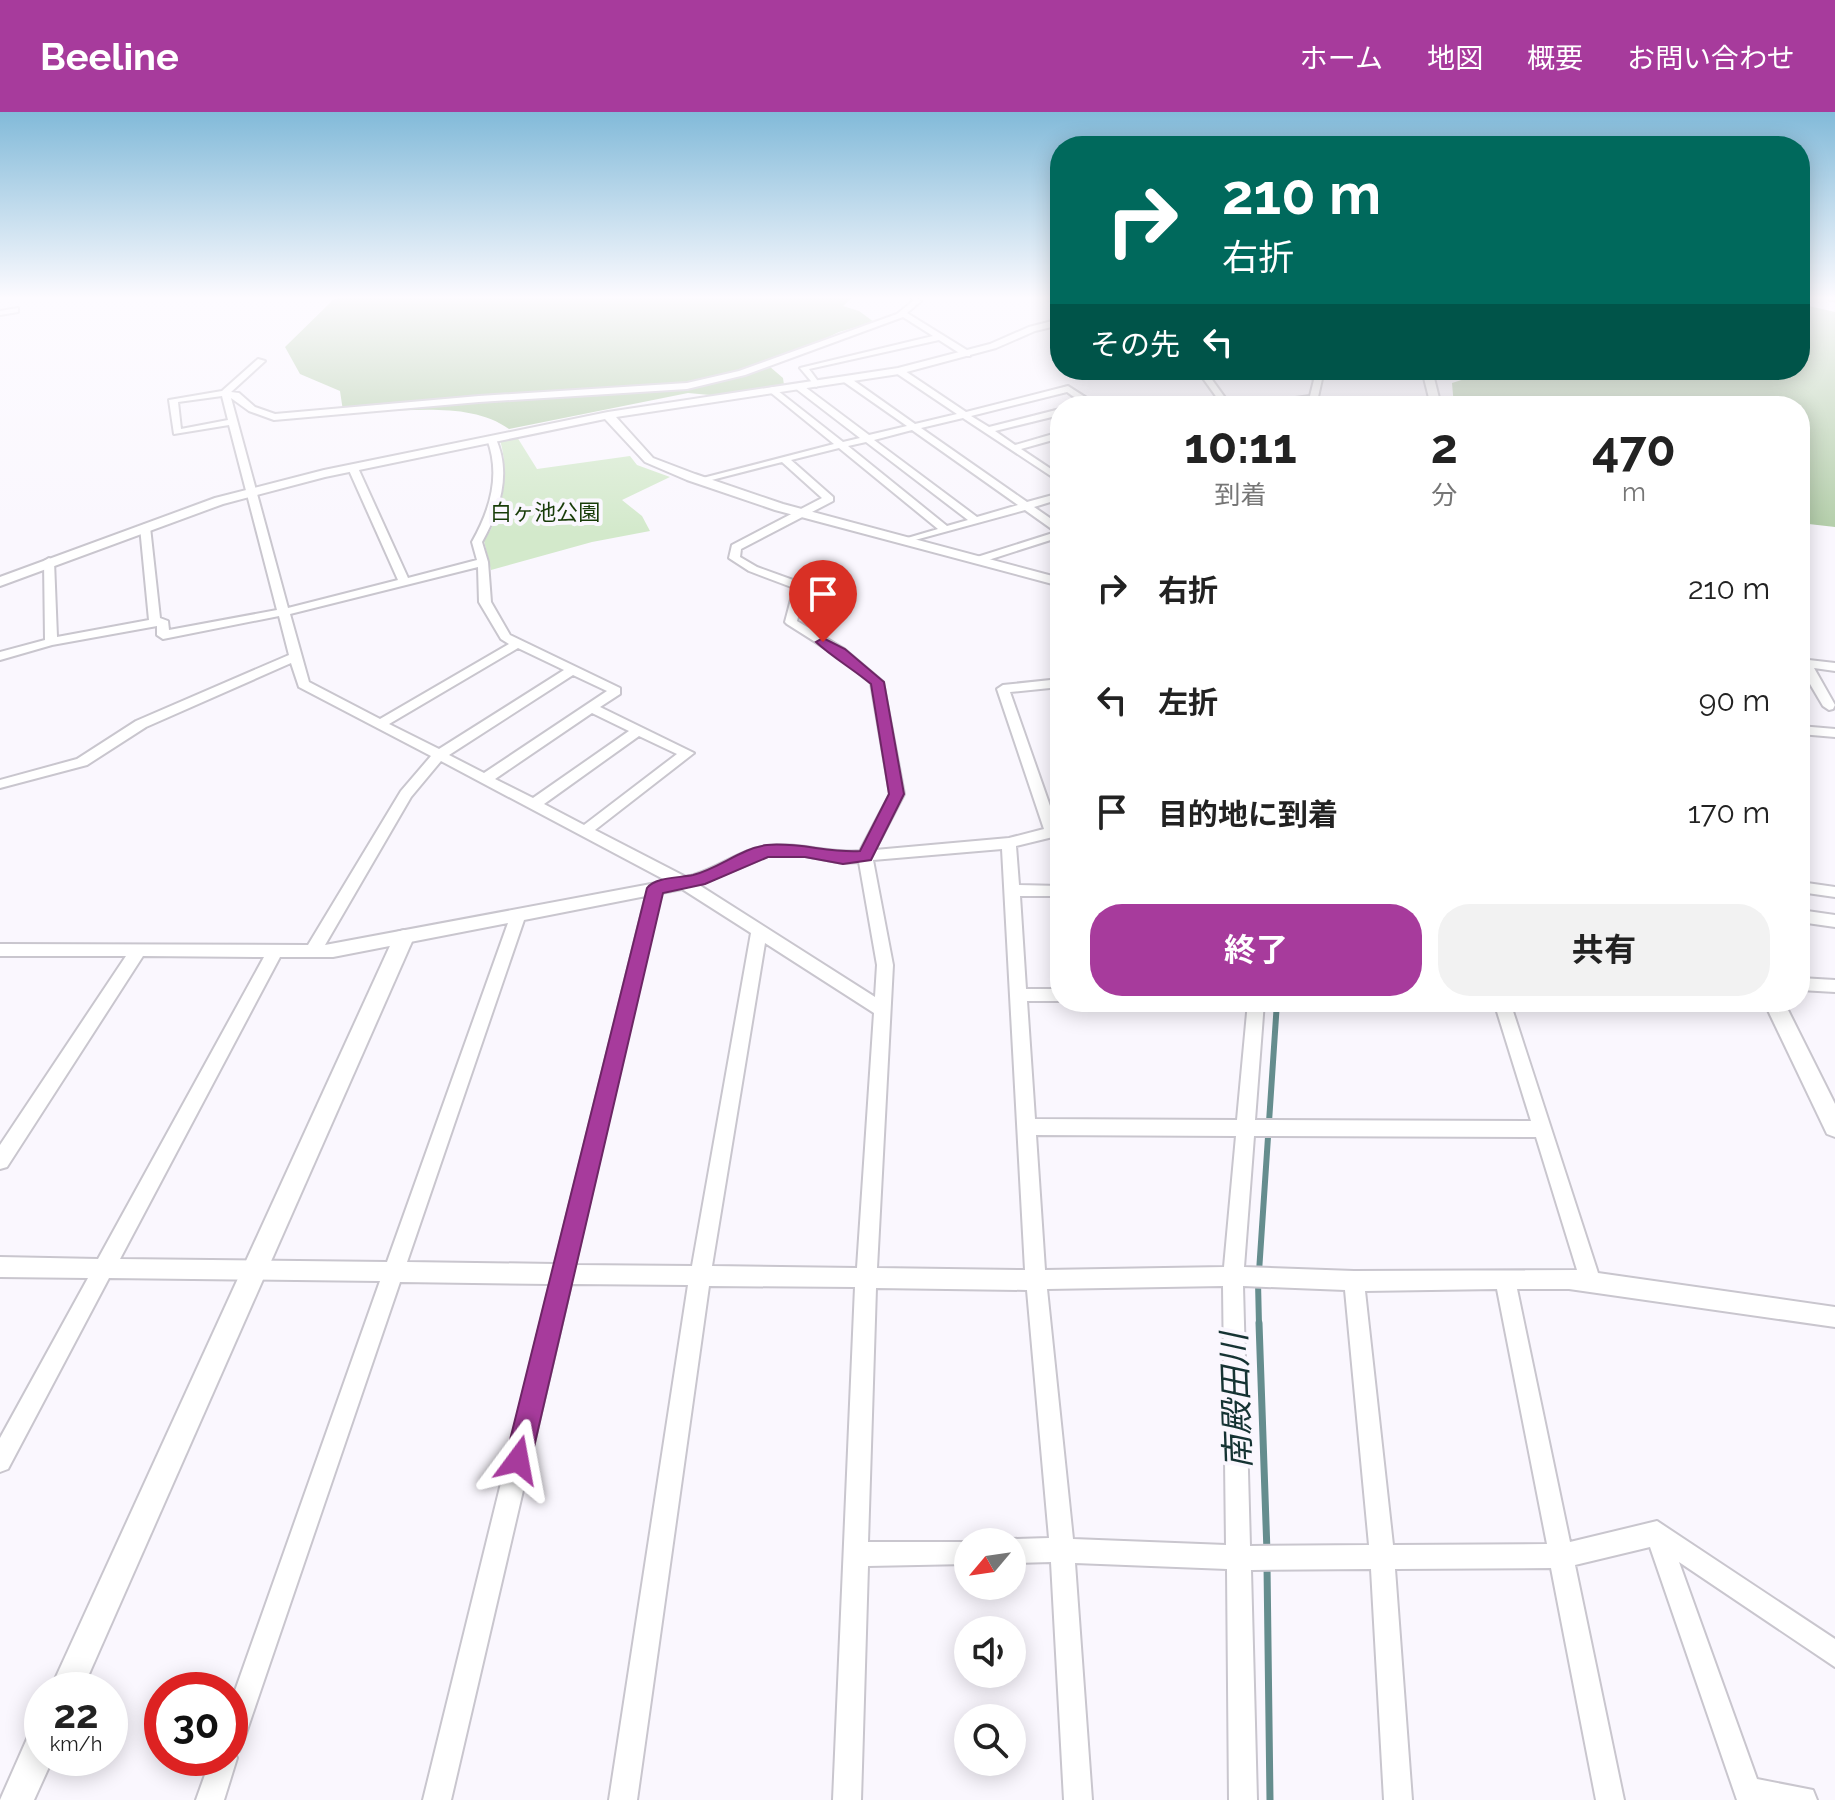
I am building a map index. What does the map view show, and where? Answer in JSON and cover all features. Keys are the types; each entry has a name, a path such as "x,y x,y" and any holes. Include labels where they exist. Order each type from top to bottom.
{"street":[{"path":"225,394 244,377"},
{"path":"233,422 177,432 173,400 236,395 252,409 274,417 479,399 673,388 725,377"},
{"path":"748,377 946,530"},
{"path":"811,377 816,384"},
{"path":"0,582 49,561 252,491 608,415 866,377"},
{"path":"907,377 1050,472"},
{"path":"847,380 1050,524"},
{"path":"798,386 976,521"},
{"path":"700,480 1068,389 1077,396"},
{"path":"225,394 303,684 684,883 882,1010"},
{"path":"608,415 649,460 700,480 804,513 1050,579"},
{"path":"986,431 1050,415"},
{"path":"1013,448 1050,438"},
{"path":"485,779 616,691 505,637 485,602 483,562 477,542 491,520 500,465 492,439"},
{"path":"785,460 829,499 736,547 734,558 753,569 800,586 791,622 840,652 877,682 897,794 865,856 885,965 866,1278 847,1800"},
{"path":"353,468 404,582"},
{"path":"908,541 1050,499"},
{"path":"145,527 155,622"},
{"path":"978,560 1050,535"},
{"path":"49,561 51,642"},
{"path":"0,656 51,642 155,622 162,621 163,635 284,612 483,562"},
{"path":"380,724 517,644"},
{"path":"0,784 82,762 141,724 296,656"},
{"path":"1810,664 1835,667"},
{"path":"313,951 406,794 439,755 571,671"},
{"path":"1810,676 1829,706"},
{"path":"1050,684 1003,689 1050,816"},
{"path":"585,831 687,753 591,708"},
{"path":"534,804 639,730"},
{"path":"1810,731 1835,733"},
{"path":"2,952 333,951 699,880 766,851 805,851 843,858 1009,843 1050,833"},
{"path":"1009,843 1036,1280 1062,1550 1078,1800"},
{"path":"437,1800 655,888"},
{"path":"1810,888 1835,892"},
{"path":"1012,890 1050,891"},
{"path":"248,1690 518,915"},
{"path":"1810,917 1835,921"},
{"path":"623,1800 700,1276 759,931"},
{"path":"74,1672 404,937"},
{"path":"0,1161 139,950"},
{"path":"0,1461 275,951"},
{"path":"1810,985 1835,986"},
{"path":"1018,995 1050,995"},
{"path":"1243,1800 1246,1558 1239,1276 1251,1129 1256,1012"},
{"path":"1505,1012 1591,1282"},
{"path":"1779,1012 1835,1127"},
{"path":"1026,1127 1542,1129"},
{"path":"0,1267 1036,1280 1239,1276 1354,1281 1569,1279 1835,1317"},
{"path":"1505,1279 1610,1800"},
{"path":"1354,1281 1382,1555 1398,1800"},
{"path":"1657,1533 1749,1796 1803,1800"},
{"path":"1026,1551 1246,1558 1561,1556 1657,1533 1835,1654"},
{"path":"856,1554 954,1552"},
{"path":"17,1800 28,1776"},
{"path":"210,1800 218,1776"}],"green space":[{"path":"307,377 782,377 784,385 721,396 688,393 509,429 480,416 448,410 343,411 340,391"},
{"path":"1810,377 1835,377 1835,527 1810,524 1810,396 1453,396 1452,383 1462,380 1810,380"},
{"name":"白ヶ池公園","path":"517,437 537,469 630,456 637,465 670,477 622,500 642,516 650,531 592,542 491,570 484,541 496,518 503,492 504,466 500,440"}],"waterway":[{"name":"南殿田川","path":"1259,1272 1276,1012"},
{"name":"南殿田川","path":"1258,1282 1259,1325"},
{"name":"南殿田川","path":"1259,1323 1267,1552"},
{"name":"南殿田川","path":"1267,1566 1270,1800"}],"route":[{"path":"518,1460 655,888 699,880 766,851 805,851 843,858 865,856 897,794 877,682 823,642"}]}
